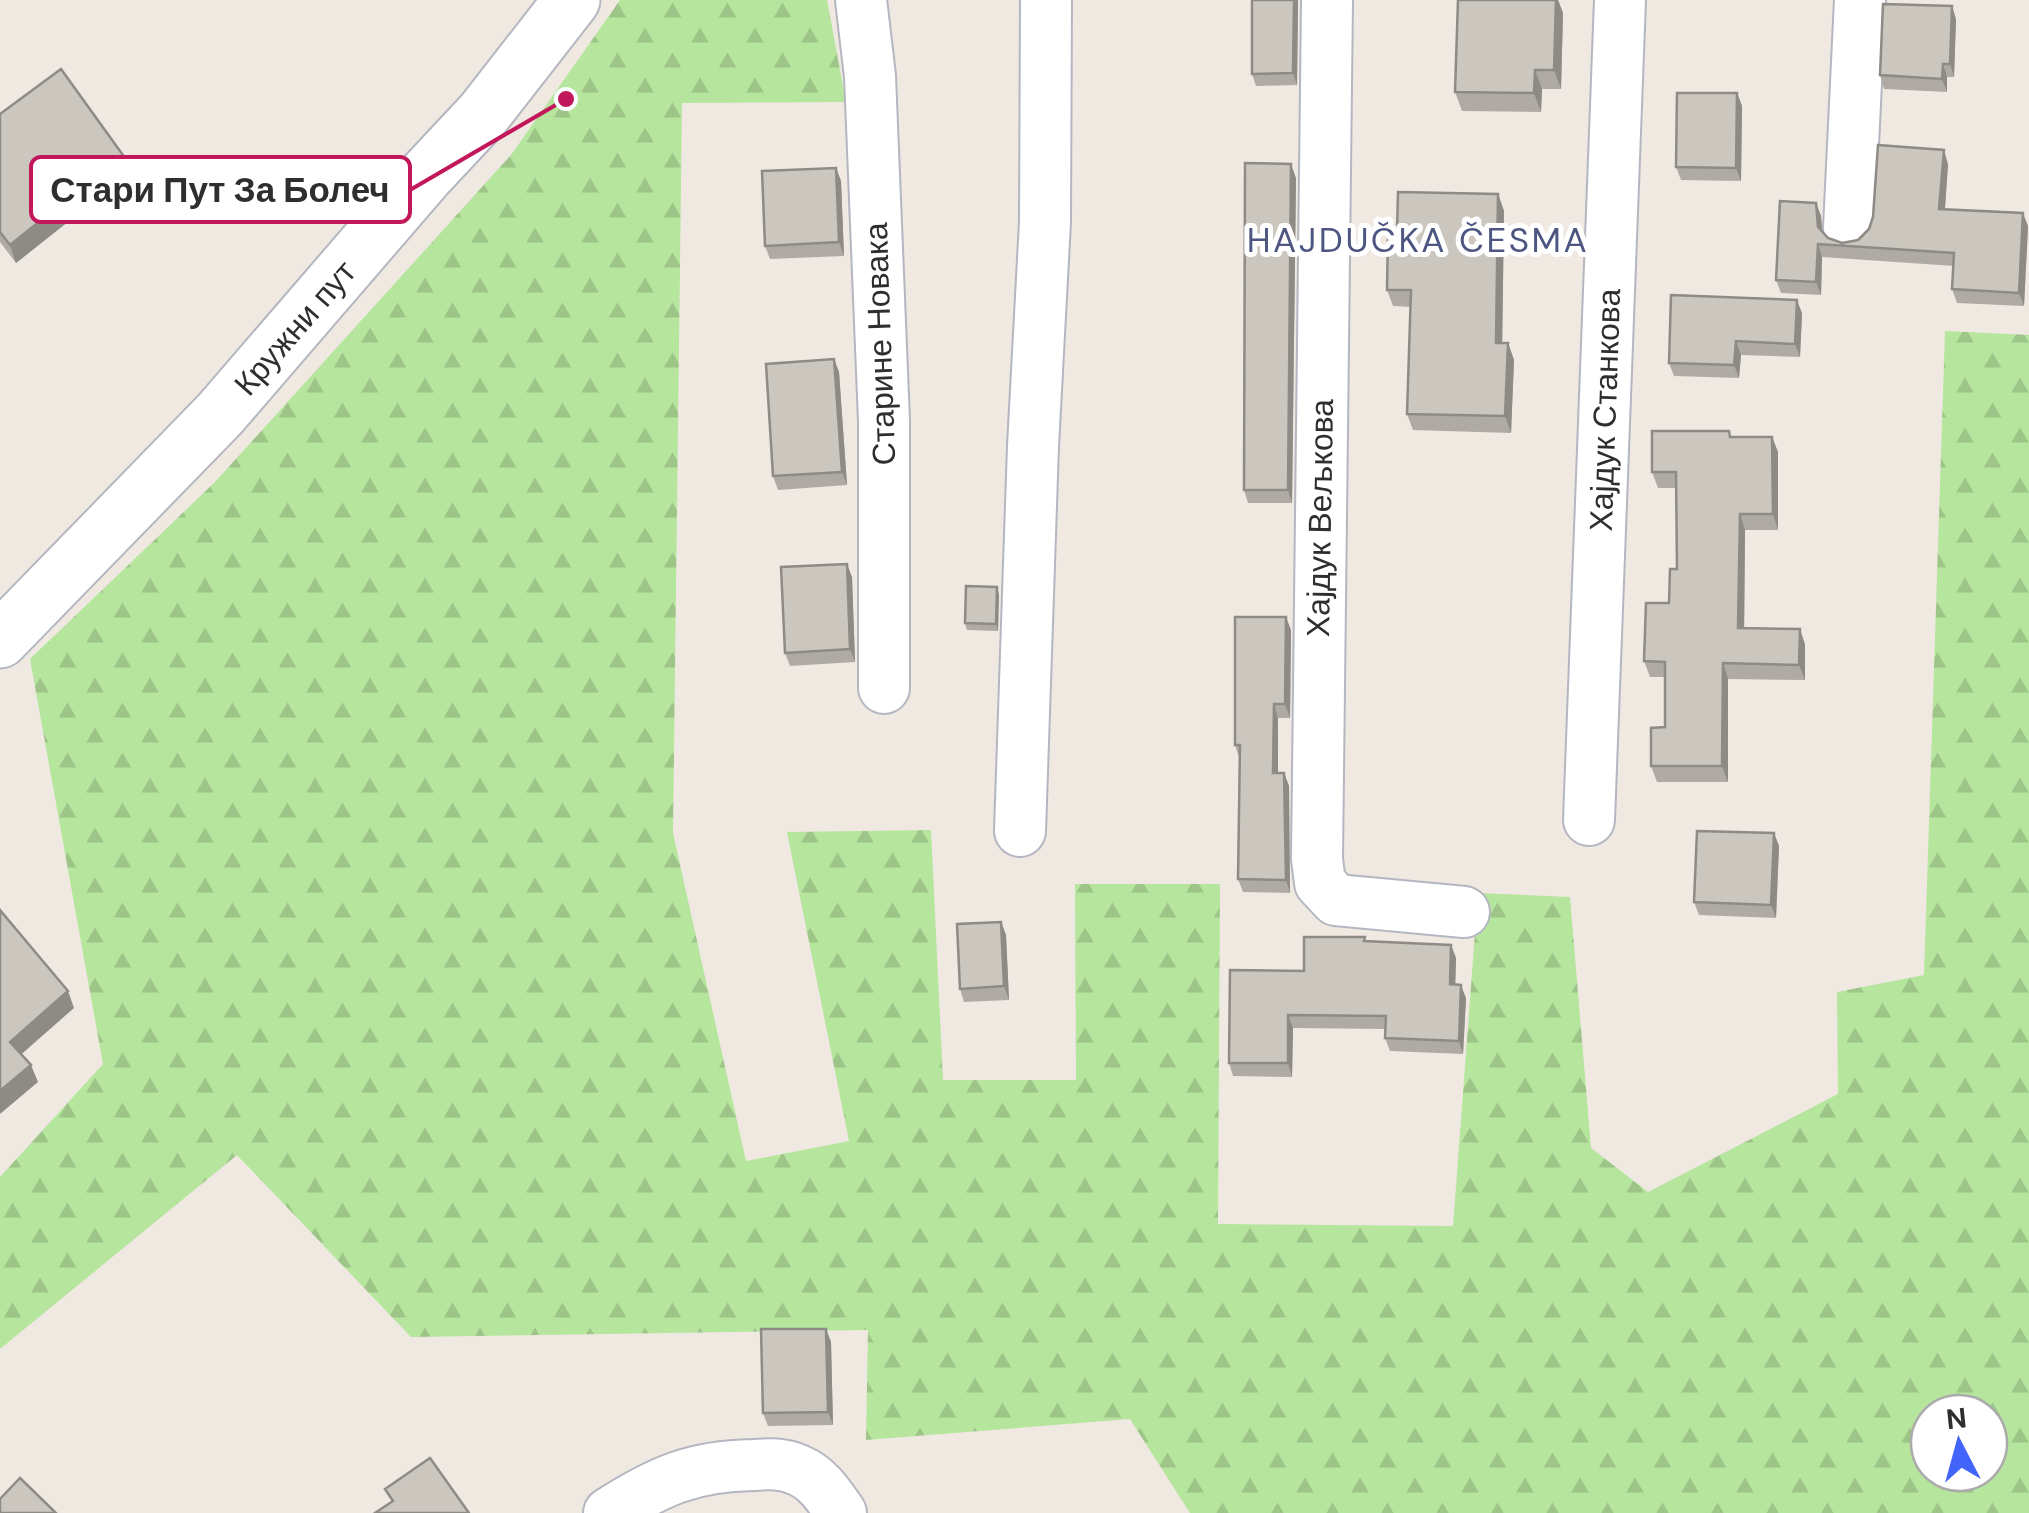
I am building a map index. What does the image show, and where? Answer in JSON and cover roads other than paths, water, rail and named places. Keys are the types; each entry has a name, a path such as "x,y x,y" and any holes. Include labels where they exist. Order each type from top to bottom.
{"main road":[{"name":"Кружни пут","path":"0,640 220,414 426,174 484,113 572,0"}],"street":[{"name":"Старине Новака","path":"861,0 870,76 884,421 884,688"},
{"path":"1020,832 1045,222 1046,0"},
{"name":"Хајдук Вељкова","path":"1327,0 1318,621 1320,883 1336,900 1464,912"},
{"name":"Хајдук Станкова","path":"1590,820 1620,0"},
{"path":"1848,228 1860,0"},
{"path":"610,1513 648,1488 681,1474 728,1466 779,1464 801,1470 822,1486 841,1513"}],"place":[{"name":"Стари Пут За Болеч","path":"566,99"}],"district":[{"name":"HAJDUČKA ČESMA","path":"1418,240"}]}
